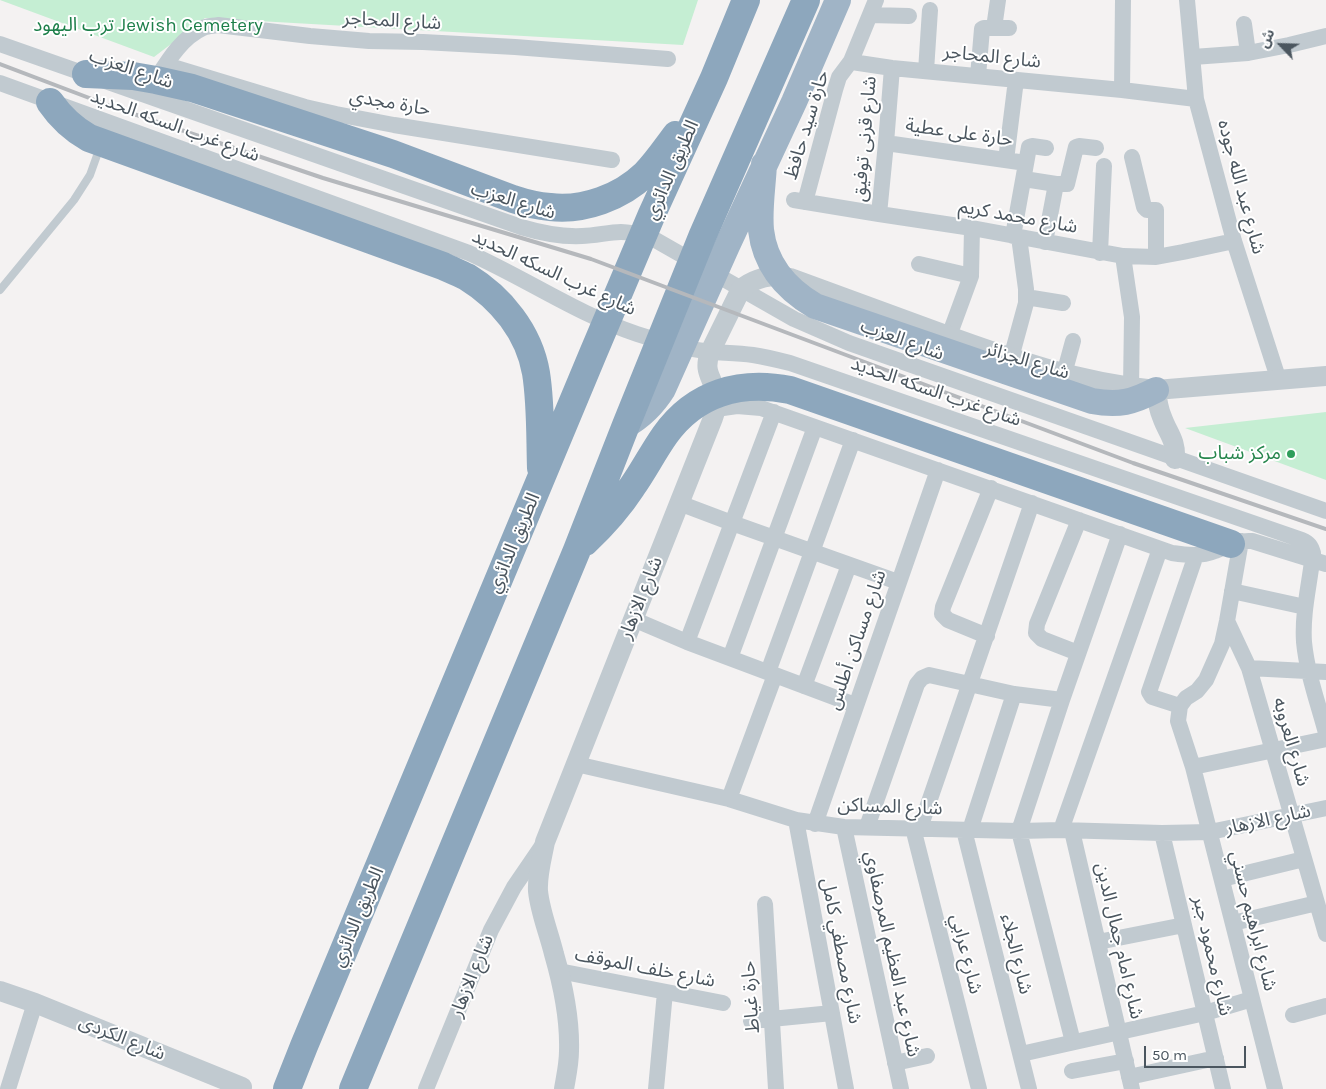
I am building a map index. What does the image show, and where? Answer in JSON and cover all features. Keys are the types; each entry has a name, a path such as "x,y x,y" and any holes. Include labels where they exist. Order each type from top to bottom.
{"highway":[{"name":"الطريق الدائري","path":"287,1089 592,356 652,214 714,78 746,0"},
{"path":"354,1089 577,550 626,425 653,385 714,242 806,0"},
{"path":"714,242 764,164 794,102 838,0"},
{"path":"86,74 133,76 174,83 209,93 393,154 513,199 532,205 552,208 573,207 592,203 629,187 645,174 658,159 714,78"},
{"path":"50,102 63,119 89,138 442,266 465,276 485,290 503,306 518,326 529,348 536,371 539,396 541,478"},
{"path":"764,164 761,231 770,262 778,275 795,292 815,306 1092,401 1130,402 1139,399 1144,389"},
{"path":"577,550 616,510 677,420 705,399 721,392 755,386 790,390 1236,542"}],"street":[{"path":"978,76 982,30 984,28 1002,28 998,0"},
{"path":"1122,90 1123,0"},
{"name":"شارع عبد الله جوده","path":"1187,0 1196,99 1234,241 1279,381"},
{"path":"851,61 873,7 909,16"},
{"path":"926,71 930,10"},
{"path":"1244,24 1248,53"},
{"name":"شارع المحاجر","path":"156,80 178,48 192,34 204,27 218,25 369,41 515,47 668,58"},
{"path":"1193,57 1248,53 1326,36"},
{"name":"شارع العزب","path":"0,44 86,74"},
{"name":"شارع المحاجر","path":"851,61 892,68 1196,99"},
{"name":"حارة سيد حافظ","path":"799,201 839,77 851,61"},
{"name":"شارع قرنى توفيق","path":"879,214 892,68"},
{"name":"شارع العزب","path":"156,80 521,228 570,236 622,232 642,235 661,243 794,318 849,343 1326,511"},
{"name":"حارة مجدي","path":"156,80 394,125 612,160"},
{"path":"1006,160 1016,80"},
{"name":"شارع غرب السكه الحديد","path":"0,83 469,254 514,275 568,305 602,321 637,334 710,352 771,358 809,369 1308,542 1319,562"},
{"name":"حارة على عطية","path":"886,143 1006,160 1025,171 1056,184"},
{"path":"1011,358 1026,296 1016,236 1025,171 1030,146 1046,148"},
{"path":"1045,242 1056,184 1067,184 1076,147 1096,148"},
{"path":"1132,157 1144,207 1147,210 1156,210 1156,257"},
{"path":"1100,252 1104,166"},
{"name":"شارع محمد كريم","path":"799,201 972,228 1123,256 1156,257 1234,241"},
{"path":"949,336 971,276 972,228"},
{"path":"1123,256 1144,389 1159,408 1173,438 1175,459"},
{"path":"919,264 971,276"},
{"name":"شارع الجزائر","path":"741,289 756,279 773,275 782,276 1011,358 1064,374 1144,389 1279,381 1326,376"},
{"path":"710,352 741,289"},
{"path":"1026,296 1062,303"},
{"path":"1064,374 1073,341"},
{"name":"شارع الازهار","path":"564,1089 568,1066 569,1038 566,1012 559,971 538,890 538,874 545,842 716,409 716,392 708,372 710,352"},
{"path":"716,409 748,406 774,412 1172,553 1196,555 1214,552 1236,542 1252,541 1319,562 1304,617 1304,642 1309,671 1326,733"},
{"path":"687,642 774,412"},
{"path":"730,658 815,427"},
{"path":"729,799 812,552 854,440"},
{"name":"شارع مساكن أطلس","path":"815,824 938,470"},
{"path":"987,636 948,620 942,614 943,607 990,488"},
{"path":"679,503 732,524 898,582"},
{"path":"917,828 987,636 1032,503"},
{"path":"1078,653 1042,639 1036,633 1037,624 1079,520"},
{"path":"1073,1042 1019,831 1120,534"},
{"path":"1196,555 1148,692 1152,697 1180,706 1206,680 1222,644 1232,591 1236,542"},
{"path":"1067,831 1160,549"},
{"path":"804,686 849,565"},
{"path":"1232,591 1306,607"},
{"path":"633,619 687,642 855,705"},
{"name":"شارع العروبه","path":"1227,620 1249,668 1326,934"},
{"path":"1249,668 1326,672"},
{"path":"866,827 917,684 922,678 929,675 1014,694 1062,700"},
{"path":"967,830 1014,694"},
{"name":"شارع ابراهيم حسني","path":"1180,706 1178,721 1193,767 1275,1089"},
{"path":"1193,767 1326,739"},
{"name":"شارع المساكن","path":"576,764 729,799 815,824 844,827 967,830 1210,832"},
{"name":"شارع الازهار","path":"1210,832 1326,808"},
{"name":"شارع مصطفي كامل","path":"796,820 846,1089"},
{"name":"شارع عبد العظيم المرصفاوي","path":"844,827 901,1089"},
{"name":"شارع عرابي","path":"917,828 980,1089"},
{"name":"شارع الجلاء","path":"967,830 1029,1089"},
{"name":"شارع امام جمال الدين","path":"1067,831 1098,942 1131,1083"},
{"name":"شارع محمود جبر","path":"1162,833 1223,1089"},
{"name":"شارع الازهار","path":"426,1089 491,930 514,887 545,842"},
{"path":"1222,879 1304,859"},
{"path":"1233,923 1317,903"},
{"name":"حارة غياط","path":"764,904 776,1089"},
{"path":"1098,942 1184,925"},
{"name":"شارع خلف الموقف","path":"559,971 722,1004"},
{"name":"شارع الكردى","path":"0,991 35,1003 246,1088"},
{"path":"656,1089 665,992"},
{"path":"1021,1054 1205,1012 1252,999"},
{"path":"8,1089 35,1003"},
{"path":"1293,1015 1326,1006"},
{"path":"751,1021 832,1013"},
{"path":"895,1063 927,1056"},
{"path":"1131,1083 1216,1058"},
{"path":"1072,1071 1126,1061"}],"lane":[{"path":"0,290 80,192 94,166 102,142"}],"green space":[{"name":"ترب اليهود Jewish Cemetery","path":"0,0 698,0 683,45 205,18 154,57"},
{"name":"مركز شباب","path":"1326,412 1326,480 1185,428"}],"railway":[{"path":"0,64 113,107 323,178 591,259 1133,463 1326,529"}],"place":[{"name":"مركز شباب","path":"1291,454"}]}
